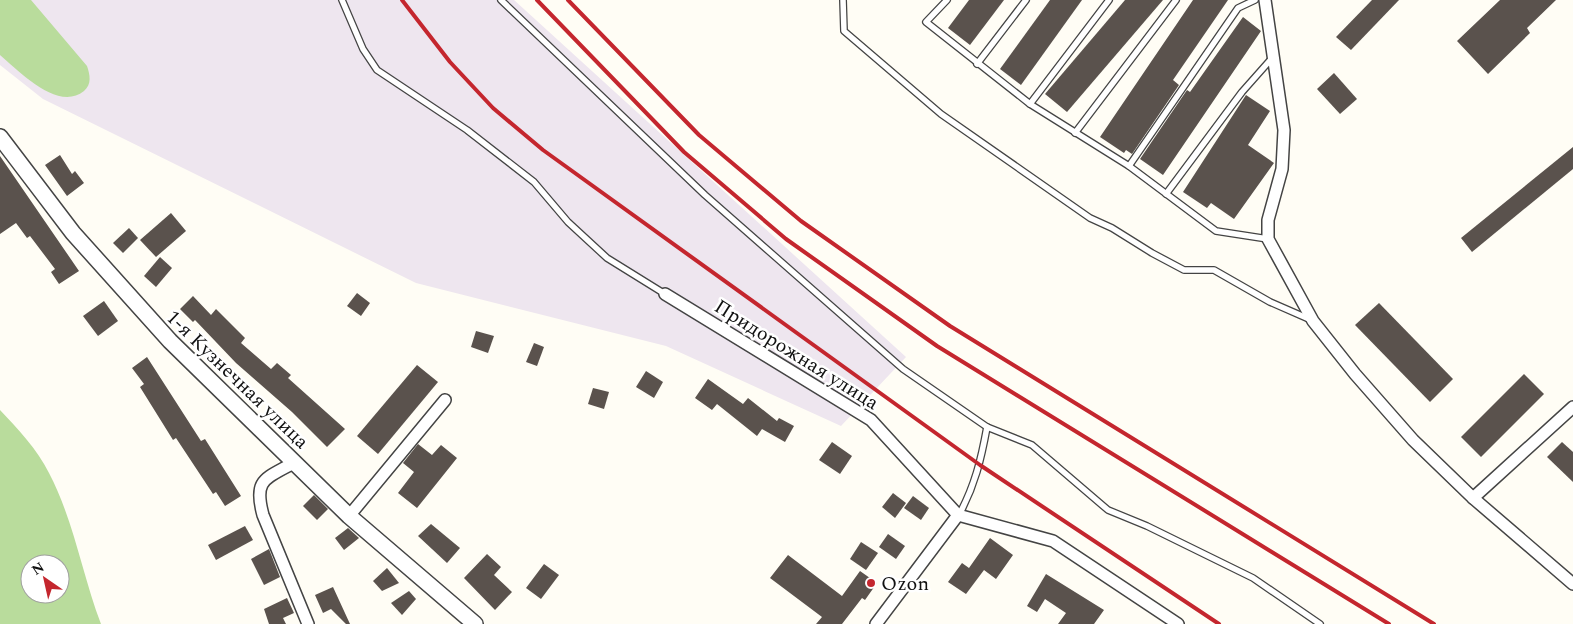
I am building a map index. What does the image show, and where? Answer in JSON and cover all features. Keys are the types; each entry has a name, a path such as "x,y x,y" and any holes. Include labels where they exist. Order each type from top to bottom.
{"street":[{"path":"1265,0 1284,130 1282,169 1268,220 1268,239 1313,321 1355,374 1413,440 1473,498 1573,584"},
{"name":"1-я Кузнечная улица","path":"0,136 72,233 170,341 349,516 475,624"},
{"name":"Придорожная улица","path":"665,294 871,420 958,515"},
{"path":"349,516 445,400"},
{"path":"1473,498 1573,406"},
{"path":"295,462 264,480 260,487 258,498 263,515 308,624"},
{"path":"876,624 958,515 1053,541 1178,624"}],"lane":[{"path":"342,0 363,49 377,70 467,130 520,170 534,182 568,222 607,258 665,294"},
{"path":"501,0 706,195 903,369 987,427 1032,445 1108,510 1147,526 1253,578 1320,624"},
{"path":"843,0 844,31 941,114 1012,165 1046,186 1090,218 1112,228 1168,262 1184,270 1214,270 1270,302 1313,321"},
{"path":"947,0 926,22 1030,104 1129,166 1216,231 1268,239"},
{"path":"978,64 1026,0"},
{"path":"1030,104 1109,0"},
{"path":"1075,133 1176,0"},
{"path":"1129,166 1238,8 1255,0"},
{"path":"1166,194 1242,92 1273,57"},
{"path":"958,515 972,490 980,465 987,427"}],"shaded area":[{"path":"0,0 514,0 906,357 841,426 666,346 416,283 43,99 0,65"}],"green space":[{"path":"0,0 31,0 87,66 89,82 84,91 74,96 63,97 51,93 29,79 0,55"},
{"path":"0,410 39,456 58,491 101,624 0,624"}],"building":[{"path":"969,0 1004,0 970,45 948,28"},
{"path":"1050,0 1082,0 1021,85 1000,69"},
{"path":"1125,0 1163,0 1067,112 1045,94"},
{"path":"1193,0 1228,0 1173,80 1179,85 1132,154 1126,150 1124,153 1100,137"},
{"path":"1372,0 1399,0 1351,50 1336,37"},
{"path":"1500,0 1556,0 1527,28 1530,33 1488,74 1457,41"},
{"path":"1243,17 1261,31 1163,175 1140,159 1187,90 1190,92"},
{"path":"1334,73 1357,99 1340,114 1317,89"},
{"path":"1246,95 1270,111 1248,145 1274,163 1234,219 1211,203 1207,208 1183,192"},
{"path":"1573,147 1573,169 1472,252 1461,238"},
{"path":"60,155 72,174 75,171 84,183 67,196 45,165"},
{"path":"0,156 79,271 59,284 51,272 55,269 30,236 27,238 16,223 0,234"},
{"path":"171,213 186,231 156,257 140,240"},
{"path":"129,228 138,238 123,253 113,243"},
{"path":"160,257 172,268 156,287 144,276"},
{"path":"357,293 370,303 361,316 347,306"},
{"path":"193,296 211,315 216,309 245,338 241,343 271,369 277,363 291,375 288,378 345,429 327,447 292,412 236,363 195,320 193,322 180,309"},
{"path":"104,301 118,321 98,336 83,316"},
{"path":"1379,303 1453,379 1430,402 1355,325"},
{"path":"476,331 494,336 488,353 471,347"},
{"path":"534,343 544,347 537,366 526,362"},
{"path":"147,357 201,441 205,439 241,496 225,506 216,492 213,494 176,438 173,440 140,387 144,384 132,368"},
{"path":"417,365 438,382 378,454 357,436"},
{"path":"646,371 663,382 654,398 636,387"},
{"path":"1524,374 1544,394 1481,457 1461,437"},
{"path":"708,379 743,404 748,398 777,421 779,418 794,426 785,442 762,429 757,436 717,404 712,410 695,398"},
{"path":"593,388 609,392 604,409 588,404"},
{"path":"832,442 852,456 840,474 819,460"},
{"path":"1562,442 1573,452 1573,482 1547,457"},
{"path":"418,444 432,455 441,445 457,458 417,508 398,493 414,472 403,463"},
{"path":"893,493 906,503 895,518 882,507"},
{"path":"314,495 328,509 317,520 303,506"},
{"path":"913,496 929,508 921,520 904,508"},
{"path":"431,524 460,548 447,563 418,536"},
{"path":"245,526 253,540 216,560 208,545"},
{"path":"348,528 359,538 344,550 335,538"},
{"path":"888,534 905,546 896,559 879,547"},
{"path":"990,538 1013,555 996,579 984,570 966,594 948,582 962,563 969,568"},
{"path":"861,542 878,553 866,570 850,559"},
{"path":"269,549 280,577 264,585 251,559"},
{"path":"487,554 501,567 494,575 512,592 495,610 464,578"},
{"path":"788,555 842,596 860,571 877,583 865,600 862,598 842,624 816,624 822,617 770,578"},
{"path":"544,564 559,575 541,599 526,588"},
{"path":"387,568 399,583 382,591 373,581"},
{"path":"1046,574 1104,610 1094,624 1058,624 1066,613 1045,599 1037,612 1027,606"},
{"path":"333,587 350,624 346,624 331,609 323,613 315,595"},
{"path":"409,591 416,599 402,615 391,603"},
{"path":"287,598 294,613 283,618 286,624 269,624 264,609"}],"railway":[{"path":"402,0 450,62 493,108 543,150 980,465 1219,624"},
{"path":"537,0 684,152 786,239 937,346 1389,624"},
{"path":"568,0 699,135 801,221 950,326 1434,624"}],"place":[{"name":"Ozon","path":"871,583"}]}
